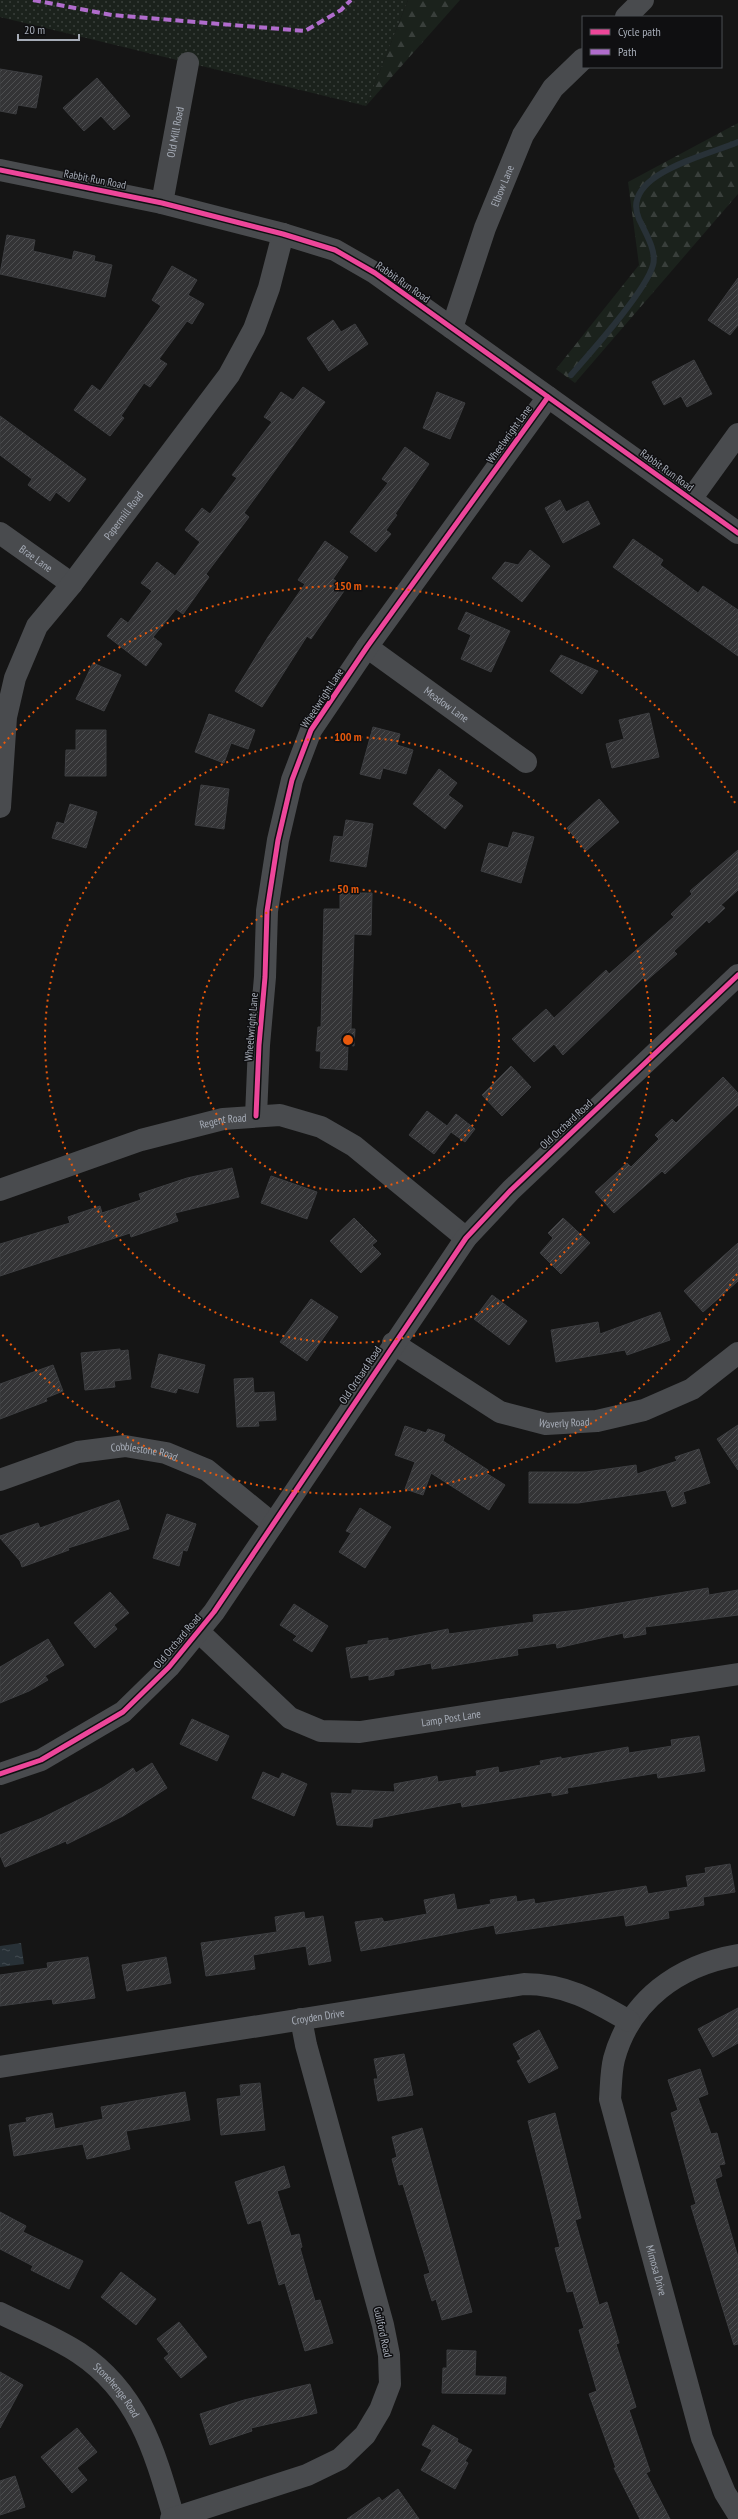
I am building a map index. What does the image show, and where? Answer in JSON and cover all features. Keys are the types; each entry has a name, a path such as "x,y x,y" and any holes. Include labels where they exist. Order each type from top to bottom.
{"street":[{"path":"627,16 643,0"},
{"name":"Elbow Lane","path":"452,328 485,228 523,135 553,88 582,60"},
{"name":"Old Mill Road","path":"162,203 188,63"},
{"name":"Rabbit Run Road","path":"0,170 162,203 284,234 335,250 375,273 738,534"},
{"name":"Papermill Road","path":"0,807 6,717 15,678 37,626 72,584 229,375 254,329 270,288 284,234"},
{"name":"Wheelwright Lane","path":"256,1116 259,1044 265,977 267,911 278,840 292,780 311,730 367,647 548,397"},
{"path":"691,499 738,434"},
{"name":"Brae Lane","path":"0,533 72,584"},
{"name":"Meadow Lane","path":"367,647 526,762"},
{"name":"Old Orchard Road","path":"0,1774 41,1760 123,1712 169,1667 199,1632 466,1238 510,1190 738,975"},
{"name":"Regent Road","path":"0,1190 141,1140 223,1119 280,1115 320,1127 354,1146 466,1238"},
{"name":"Waverly Road","path":"394,1343 500,1412 546,1424 597,1421 644,1410 692,1389 738,1353"},
{"name":"Cobblestone Road","path":"0,1480 78,1452 125,1446 166,1454 208,1470 272,1524"},
{"name":"Lamp Post Lane","path":"199,1632 290,1718 321,1731 360,1732 738,1674"},
{"path":"629,2021 659,1988 690,1969 738,1955"},
{"name":"Croyden Drive","path":"0,2067 524,1984 540,1984 575,1992 629,2021"},
{"name":"Guilford Road","path":"173,2518 307,2475 340,2459 365,2435 380,2410 390,2384 389,2355 383,2325 306,2046 301,2019"},
{"name":"Mimosa Drive","path":"629,2021 614,2060 610,2099 702,2438 725,2493 738,2514"},
{"name":"Stonehenge Road","path":"0,2313 79,2352 107,2375 134,2410 154,2449 173,2518"}],"green space":[{"path":"0,0 408,0 366,106 0,17"},
{"path":"408,0 460,0 366,106"},
{"path":"738,123 738,194 575,383 556,369 639,265 628,182"}],"water":[{"path":"21,1943 24,1964 0,1967 0,1946"}],"building":[{"path":"0,69 42,76 36,108 18,105 16,114 0,111"},
{"path":"97,78 130,116 114,130 101,116 84,131 63,108"},
{"path":"7,235 35,240 33,251 72,260 74,251 95,256 94,261 112,265 105,297 0,274"},
{"path":"172,266 197,280 188,295 204,304 192,324 187,321 159,359 167,364 150,387 144,383 121,416 124,418 110,436 74,410 92,385 100,391 161,306 152,300"},
{"path":"738,278 738,325 730,335 708,320"},
{"path":"333,320 341,332 355,324 368,344 329,371 307,338"},
{"path":"694,360 712,394 687,407 681,396 664,405 652,382"},
{"path":"303,387 325,402 244,513 249,517 206,574 209,577 183,614 176,609 153,637 162,644 146,666 107,636 121,618 128,623 152,591 141,583 157,562 175,576 200,542 185,530 202,508 210,514 237,478 232,475 272,422 264,417 281,392 293,400"},
{"path":"437,392 465,403 450,439 423,428"},
{"path":"0,416 86,479 69,502 56,492 50,501 28,485 32,479 0,455"},
{"path":"405,447 429,464 386,530 391,534 376,552 350,532 388,483 382,479"},
{"path":"560,500 566,512 588,501 600,524 563,543 545,508"},
{"path":"633,539 663,560 660,565 698,593 703,586 738,610 738,656 613,567"},
{"path":"325,541 348,557 333,579 346,588 311,639 307,636 262,707 235,691 268,637 305,584 298,580"},
{"path":"530,550 550,566 522,602 492,578 505,562 518,565"},
{"path":"466,612 510,631 491,672 461,659 471,635 458,629"},
{"path":"561,655 598,671 582,694 550,671"},
{"path":"93,663 121,675 104,711 76,699"},
{"path":"649,713 659,757 612,768 606,744 624,739 619,720"},
{"path":"209,714 255,730 248,749 231,743 224,763 195,752"},
{"path":"373,727 400,734 397,745 413,750 406,774 383,768 380,779 360,774"},
{"path":"76,730 106,730 106,776 65,776 66,750 76,750"},
{"path":"439,769 457,783 448,795 463,806 445,829 413,804"},
{"path":"201,785 229,789 224,829 195,825"},
{"path":"599,799 619,822 586,851 567,828"},
{"path":"70,804 97,812 86,848 52,838 57,822 64,824"},
{"path":"346,820 373,824 366,867 330,861 334,836 343,837"},
{"path":"513,832 534,837 521,883 481,871 489,843 508,848"},
{"path":"738,850 738,890 721,905 725,908 709,923 707,920 674,951 677,954 646,981 643,978 563,1055 554,1044 534,1062 512,1039 546,1009 554,1018 606,970 609,974 674,917 671,914 692,894 690,891"},
{"path":"340,893 372,893 371,935 354,934 351,1029 355,1029 354,1046 348,1045 347,1070 320,1068 321,1051 316,1051 318,1027 321,1027 324,909 340,909"},
{"path":"511,1066 531,1087 502,1116 482,1095"},
{"path":"723,1077 738,1093 738,1105 665,1174 662,1171 614,1213 595,1192 627,1163 631,1167 659,1139 655,1135 672,1119 676,1123"},
{"path":"427,1111 447,1126 456,1114 475,1129 465,1142 451,1132 434,1154 409,1135"},
{"path":"232,1168 239,1197 175,1213 178,1221 131,1237 130,1233 0,1276 0,1244 70,1223 68,1217 100,1206 102,1213 141,1200 139,1194 187,1178"},
{"path":"271,1176 317,1192 307,1219 261,1203"},
{"path":"354,1218 377,1241 372,1245 381,1254 361,1273 330,1241"},
{"path":"563,1218 590,1243 561,1274 540,1253 553,1238 548,1233"},
{"path":"738,1243 738,1281 703,1312 684,1291"},
{"path":"492,1295 527,1321 509,1345 474,1319"},
{"path":"311,1299 338,1317 307,1361 280,1342"},
{"path":"660,1312 670,1340 627,1355 625,1350 556,1362 551,1330 598,1322 600,1334"},
{"path":"120,1349 120,1351 128,1350 131,1379 114,1381 115,1387 85,1390 81,1353"},
{"path":"159,1354 205,1365 198,1393 178,1388 176,1393 151,1387"},
{"path":"53,1365 63,1391 46,1398 47,1401 0,1419 0,1384"},
{"path":"253,1378 254,1393 274,1392 276,1420 258,1421 259,1426 237,1427 234,1379"},
{"path":"738,1425 738,1470 717,1439"},
{"path":"405,1426 426,1433 428,1429 445,1435 443,1441 488,1470 486,1473 505,1485 489,1510 431,1473 423,1495 405,1489 415,1462 395,1455"},
{"path":"699,1449 710,1483 683,1492 686,1503 672,1507 666,1490 578,1503 529,1503 529,1472 586,1472 636,1465 637,1474 677,1461 675,1457"},
{"path":"119,1500 129,1529 68,1548 69,1550 22,1567 20,1561 0,1538 0,1536 38,1523 40,1528"},
{"path":"360,1508 391,1527 365,1568 339,1552 351,1533 346,1531"},
{"path":"167,1514 196,1524 187,1551 183,1550 179,1566 153,1558"},
{"path":"708,1588 709,1595 738,1590 738,1615 645,1627 646,1634 624,1638 623,1633 557,1648 556,1643 517,1649 518,1655 432,1669 431,1663 394,1670 394,1675 369,1680 369,1675 351,1678 346,1648 368,1644 368,1641 388,1638 388,1641 448,1629 449,1634 534,1622 533,1615 579,1610"},
{"path":"110,1592 129,1613 114,1625 117,1629 95,1648 74,1623"},
{"path":"294,1604 328,1626 312,1652 293,1640 297,1636 280,1625"},
{"path":"48,1639 64,1665 45,1676 48,1680 29,1691 0,1703 0,1667"},
{"path":"192,1719 229,1736 217,1761 180,1744"},
{"path":"699,1736 705,1771 658,1778 657,1773 567,1788 568,1793 552,1796 552,1792 462,1807 461,1802 373,1819 372,1827 337,1825 331,1793 352,1794 352,1790 395,1792 394,1784 437,1776 438,1782 477,1776 476,1771 498,1767 499,1773 541,1765 540,1761 561,1757 561,1759 628,1747 629,1753 672,1746 671,1740"},
{"path":"152,1763 167,1788 123,1816 67,1844 66,1841 5,1867 0,1855 0,1835 42,1818 102,1788 133,1768 136,1773"},
{"path":"263,1772 279,1779 282,1773 307,1784 294,1816 252,1798"},
{"path":"730,1864 735,1892 703,1897 704,1905 668,1911 669,1918 626,1926 624,1915 496,1934 494,1925 361,1951 355,1922 382,1918 384,1922 427,1914 424,1900 454,1894 457,1910 491,1904 490,1900 516,1896 517,1902 534,1899 535,1904 646,1886 648,1894 688,1887 686,1876 706,1873 705,1868"},
{"path":"304,1912 305,1919 323,1916 331,1961 309,1965 306,1946 253,1955 255,1969 206,1976 201,1943 277,1932 275,1917"},
{"path":"88,1957 95,1998 53,2004 52,1999 0,2006 0,1975 48,1968 47,1963"},
{"path":"166,1957 171,1983 127,1991 122,1965"},
{"path":"738,2008 738,2043 713,2057 698,2029"},
{"path":"539,2030 558,2068 529,2083 517,2061 521,2059 513,2044"},
{"path":"404,2054 413,2095 378,2101 374,2079 378,2079 374,2059"},
{"path":"700,2069 708,2094 698,2098 711,2134 717,2133 725,2164 719,2165 722,2176 715,2179 738,2257 738,2344 734,2345 691,2206 696,2204 671,2113 678,2110 668,2080"},
{"path":"260,2083 265,2130 221,2135 217,2099 241,2096 240,2085"},
{"path":"185,2092 190,2120 126,2131 130,2149 87,2159 83,2144 14,2156 9,2125 27,2122 26,2118 52,2113 55,2129 103,2119 101,2107"},
{"path":"555,2113 581,2218 575,2220 599,2305 607,2302 619,2343 616,2344 636,2407 629,2410 650,2471 646,2473 670,2519 640,2519 614,2468 616,2468 589,2394 597,2391 579,2330 584,2328 573,2291 567,2292 555,2248 560,2247 528,2121"},
{"path":"422,2128 472,2312 442,2320 436,2299 432,2301 424,2275 430,2273 403,2184 399,2185 392,2159 397,2157 392,2137"},
{"path":"284,2166 290,2187 277,2191 291,2236 299,2234 302,2247 300,2248 315,2301 320,2300 333,2343 305,2351 285,2283 279,2285 261,2220 248,2224 235,2182"},
{"path":"0,2212 26,2226 23,2232 83,2261 69,2289 31,2270 33,2266 0,2249"},
{"path":"121,2272 156,2299 136,2325 101,2297"},
{"path":"179,2322 207,2357 181,2378 164,2358 169,2354 157,2339"},
{"path":"447,2350 476,2351 475,2376 506,2377 505,2394 442,2393 443,2368 447,2368"},
{"path":"0,2372 23,2385 0,2428"},
{"path":"310,2384 317,2413 251,2428 252,2431 210,2445 200,2414 244,2400"},
{"path":"433,2425 458,2439 457,2442 472,2450 465,2461 468,2463 455,2489 421,2470 432,2450 422,2445"},
{"path":"77,2428 97,2452 77,2468 87,2480 72,2493 41,2457"},
{"path":"15,2476 25,2507 0,2515 0,2481"},
{"path":"398,2489 419,2519 347,2519 379,2497 382,2501"}],"waterway":[{"path":"571,375 629,305 640,290 653,265 654,260 652,248 639,219 636,203 642,190 654,178 670,168 738,142"}],"marked path":[{"path":"33,0 112,15 305,31 341,10 351,0"}],"cycle path":[{"path":"0,170 162,203 283,234 335,250 375,273 738,533"},
{"path":"256,1116 259,1045 265,977 267,911 278,840 292,780 311,730 367,647 548,397"},
{"path":"0,1774 41,1760 123,1712 169,1667 214,1612 466,1238 511,1190 738,975"}]}
